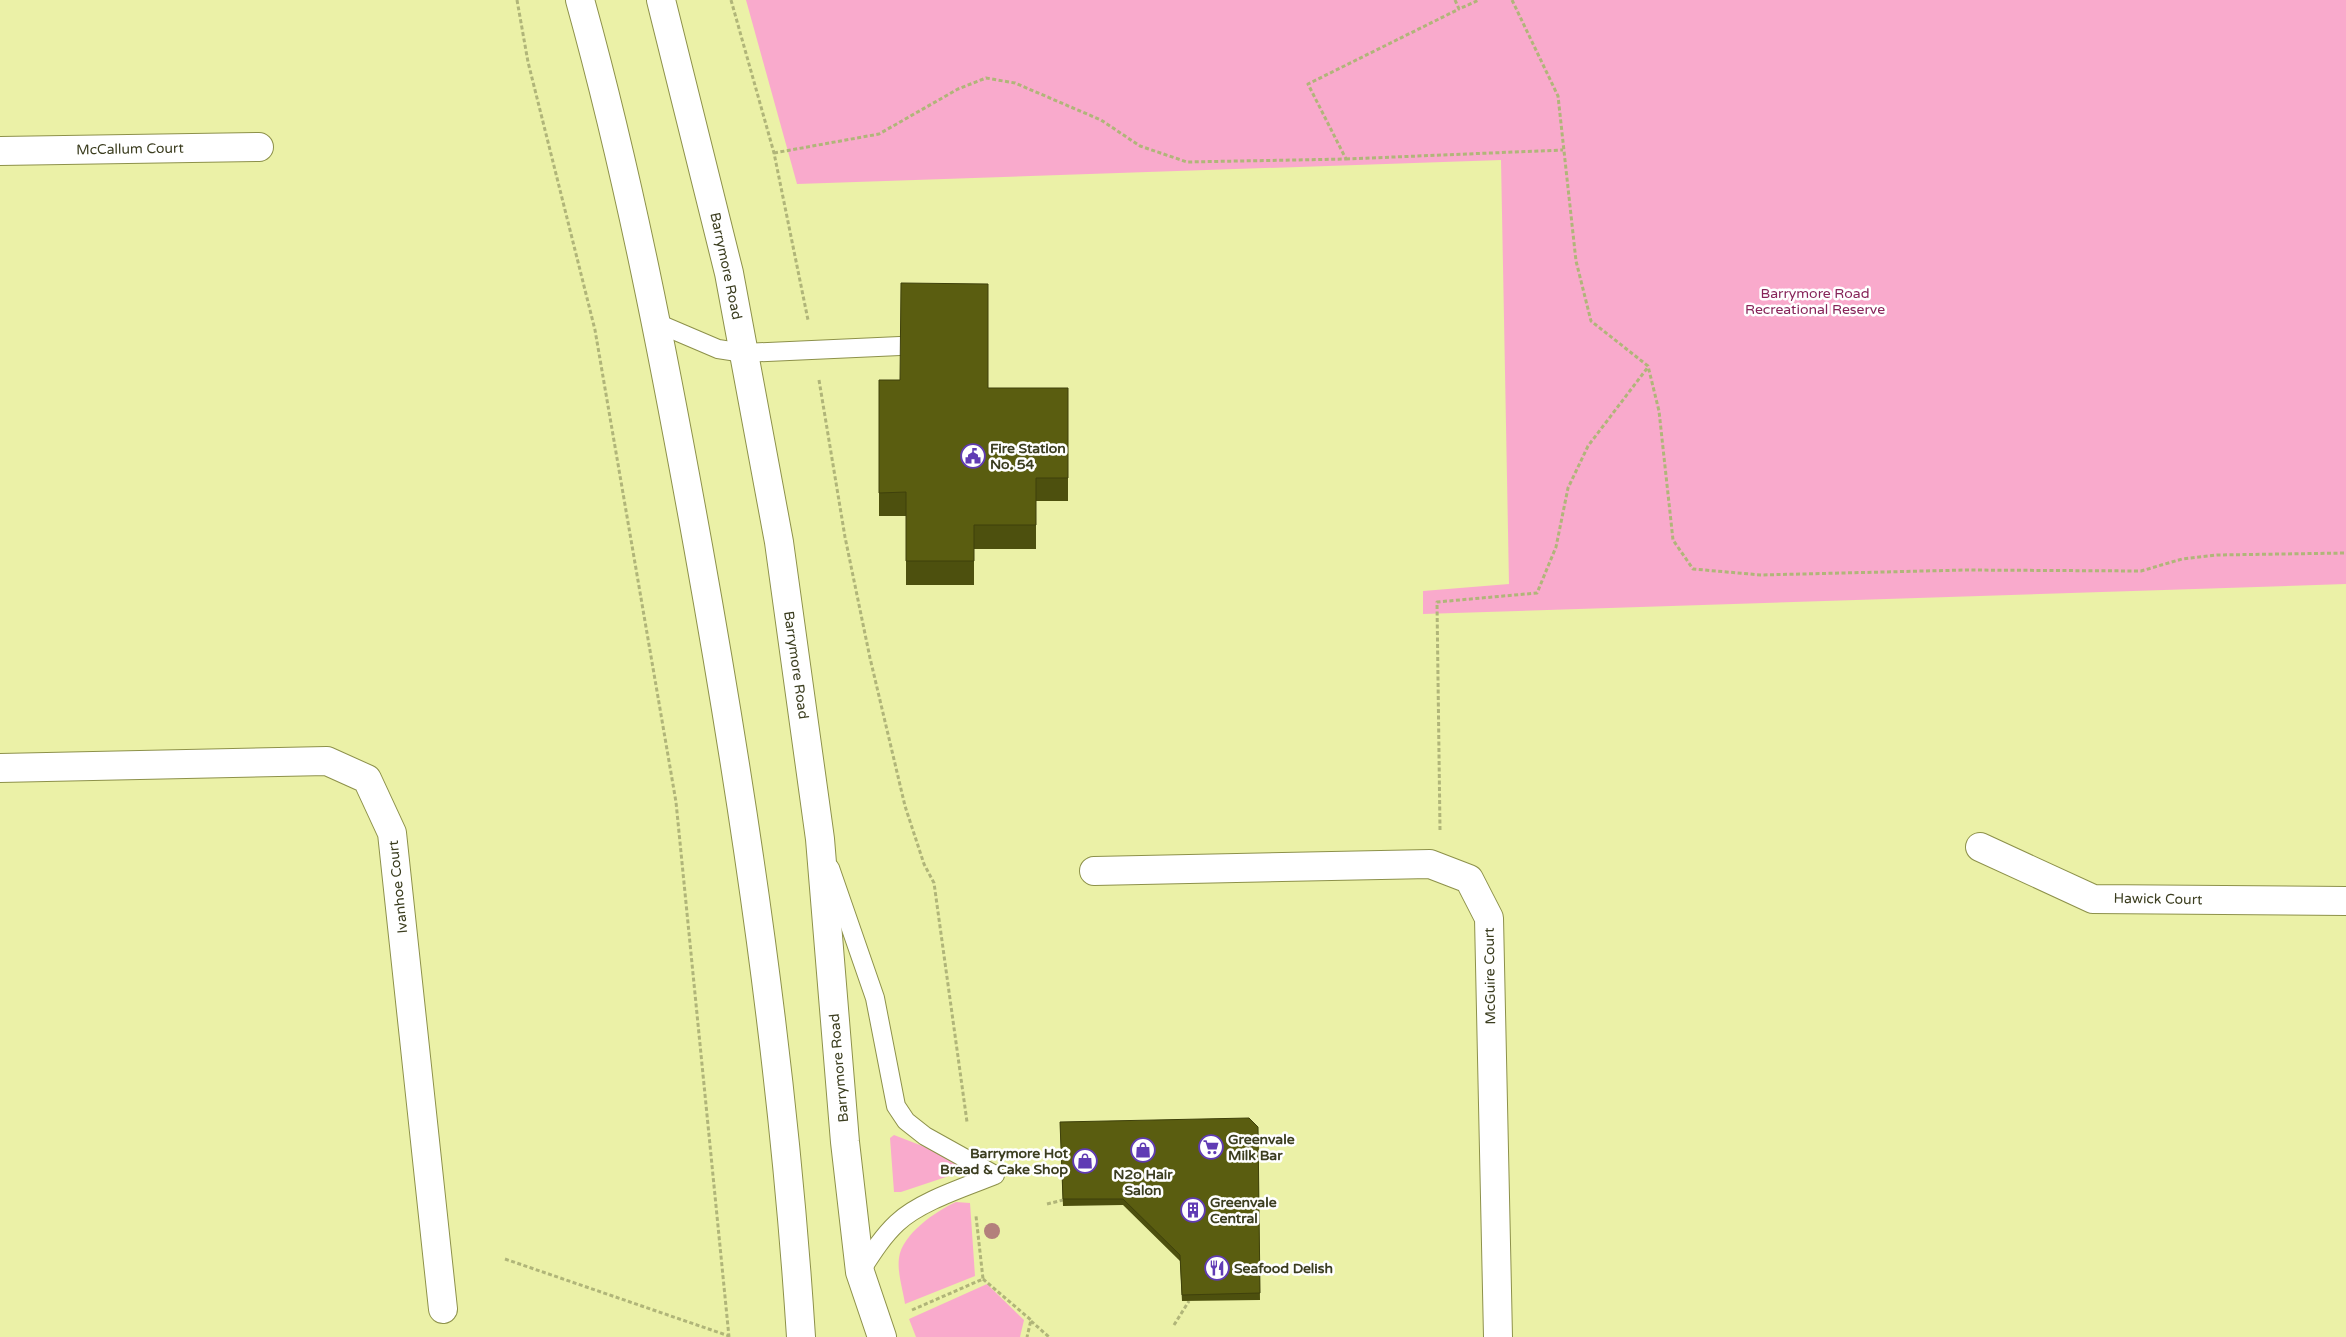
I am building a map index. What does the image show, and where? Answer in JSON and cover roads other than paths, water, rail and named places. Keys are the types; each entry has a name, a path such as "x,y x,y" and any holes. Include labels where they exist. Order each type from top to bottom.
{"street":[{"path":"580,0 601,75 657,323 720,668 762,936 788,1174 801,1337"},
{"name":"Barrymore Road","path":"661,0 728,273 779,542 820,839 845,1142 860,1272 882,1337"},
{"name":"McCallum Court","path":"0,151 259,147"},
{"name":"Ivanhoe Court","path":"0,768 327,761 367,779 392,833 443,1309"},
{"name":"Hawick Court","path":"1980,847 2093,898 2346,901"},
{"name":"McGuire Court","path":"1094,871 1430,864 1469,879 1489,918 1498,1337"}],"lane":[{"path":"657,323 718,349 744,353 900,346"},
{"path":"820,839 875,998 896,1106 906,1121 995,1175 933,1201 899,1221 878,1243 860,1272"}],"place":[{"name":"Fire Station No. 54","path":"973,456"},
{"name":"Greenvale Milk Bar","path":"1211,1147"},
{"name":"N2o Hair Salon","path":"1143,1150"},
{"name":"Barrymore Hot Bread & Cake Shop","path":"1085,1161"},
{"name":"Greenvale Central","path":"1193,1210"},
{"name":"Seafood Delish","path":"1217,1268"}],"park label":[{"name":"Barrymore Road Recreational Reserve","path":"1815,302"}]}
